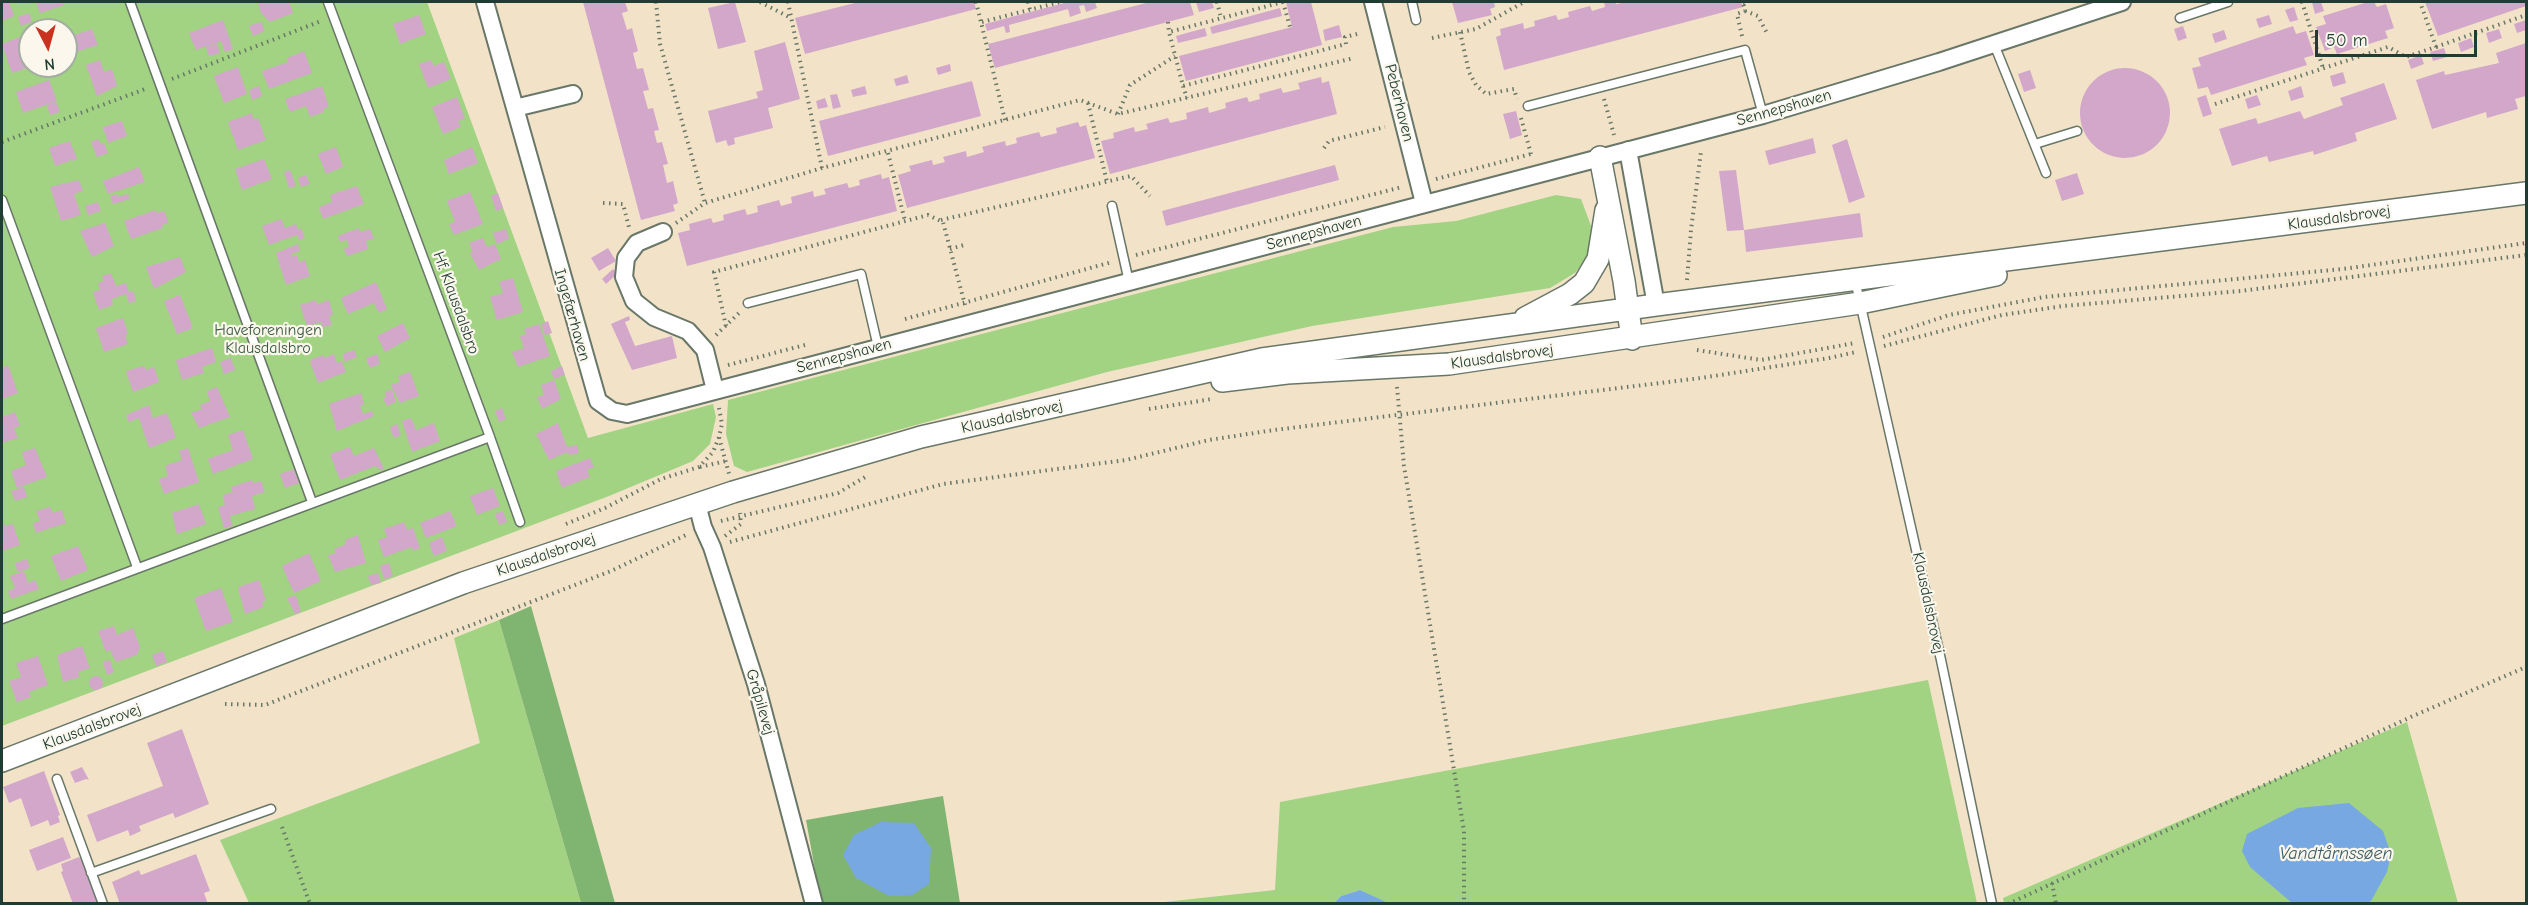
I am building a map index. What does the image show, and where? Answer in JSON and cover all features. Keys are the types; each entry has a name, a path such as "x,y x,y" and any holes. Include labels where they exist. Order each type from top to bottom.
{"street":[{"name":"Ingefærhaven","path":"485,2 598,401 612,411 627,414 715,390"},
{"name":"Peberhaven","path":"1373,2 1424,204"},
{"name":"Sennepshaven","path":"715,390 1763,115 2122,2"},
{"path":"515,108 573,94"},
{"path":"1511,325 1570,294 1584,283 1598,259 1616,154"},
{"path":"1616,154 1656,305 1632,339"},
{"name":"Klausdalsbrovej","path":"2,761 463,583 697,504 921,437 1262,359 1656,305 2152,243 2526,193"},
{"path":"1608,195 1632,339"},
{"path":"663,232 637,243 626,258 624,278 634,301 654,317 688,331 701,346 715,390"},
{"name":"Klausdalsbrovej","path":"1106,396 1287,373 1449,364 1632,339 1860,303 2152,243"},
{"name":"Gråpilevej","path":"697,504 756,684 814,903"}],"lane":[{"path":"130,2 312,502"},
{"name":"Hf. Klausdalsbro","path":"328,2 520,522"},
{"path":"1412,2 1416,20"},
{"path":"2180,18 2228,2"},
{"path":"1994,44 2046,173"},
{"path":"1528,106 1745,50 1763,115"},
{"path":"2035,144 2077,131"},
{"path":"2,200 137,567"},
{"path":"1112,206 1129,282"},
{"path":"748,303 861,274 878,347"},
{"name":"Klausdalsbrovej","path":"1855,280 1871,344 1992,903"},
{"path":"2,619 490,437"},
{"path":"57,779 104,903"},
{"path":"91,873 271,809"}],"path":[{"path":"657,2 660,44 705,203"},
{"path":"760,2 791,18"},
{"path":"788,2 822,168"},
{"path":"976,2 1005,120"},
{"path":"1028,2 1030,10"},
{"path":"982,22 1060,2"},
{"path":"1217,2 1221,18"},
{"path":"1169,32 1283,2 1290,27"},
{"path":"1432,38 1476,29 1518,2 1524,2"},
{"path":"1745,11 1743,2 1749,2"},
{"path":"2302,2 2324,68"},
{"path":"2421,2 2436,47"},
{"path":"1745,50 1737,14 1745,11 1758,16 1768,35"},
{"path":"2215,104 2388,47 2406,57 2526,15"},
{"path":"1168,22 1174,56 1186,98"},
{"path":"1183,86 1297,54 1346,44 1345,37 1380,28"},
{"path":"1460,33 1469,72 1476,85 1486,94 1514,89 1536,174"},
{"path":"1118,114 1130,86 1174,56"},
{"path":"663,232 705,203 822,168 888,153 1080,100 1118,114 1354,58"},
{"path":"1601,87 1616,154"},
{"path":"1088,103 1107,182"},
{"path":"1324,148 1329,141 1404,122"},
{"path":"1687,284 1695,187 1702,155 1699,132"},
{"path":"888,153 905,221"},
{"path":"940,221 1131,176 1150,196"},
{"path":"603,203 623,204 631,235"},
{"path":"726,326 714,272 928,215 943,222 970,323"},
{"path":"711,547 943,484 1126,459 1209,440 1263,432 1701,378 1829,358 1949,315 2044,297 2343,269 2526,243"},
{"path":"950,249 964,245"},
{"path":"1686,351 1696,350 1761,360 1871,344 1896,344 2002,315 2063,306 2241,291 2526,255"},
{"path":"701,346 726,326 748,303"},
{"path":"1407,382 1396,383 1404,466 1464,831 1464,903"},
{"path":"1148,409 1215,399"},
{"path":"699,467 726,461"},
{"path":"225,704 265,705 611,571 703,527 741,515 838,493 874,472"},
{"path":"2008,903 2413,716 2526,667"},
{"path":"282,827 310,903"},
{"path":"2052,883 2056,903"}],"green space":[{"name":"Haveforeningen Klausdalsbro","path":"2,2 427,2 588,438 713,404 716,417 710,444 693,461 609,496 2,726"},
{"path":"1556,195 1581,199 1593,231 1587,257 1575,273 1550,288 1312,326 1107,372 747,472 734,466 726,434 728,400 1393,227 1456,221"},
{"path":"531,606 615,903 581,903 499,620"},
{"path":"499,620 581,903 249,903 220,840 480,743 454,638"},
{"path":"1928,680 1977,903 1388,904 1360,890 1341,896 1334,903 1146,904 1275,890 1280,802"},
{"path":"2407,722 2458,903 2004,904 2003,898"},
{"path":"943,796 960,903 821,903 806,820"}],"water":[{"name":"Vandtårnssøen","path":"2349,803 2383,831 2391,854 2387,872 2371,901 2366,904 2292,903 2250,867 2242,851 2247,834 2298,808"},
{"path":"881,822 914,823 931,848 929,884 912,895 889,896 856,878 843,855 854,835"},
{"path":"1360,890 1388,903 1334,903 1341,896"}],"building":[{"path":"2,2 9,2 14,16 2,21"},
{"path":"36,2 63,2 64,5 40,13"},
{"path":"289,2 293,13 270,22 261,13 258,3"},
{"path":"583,2 625,2 628,11 622,13 627,30 632,28 638,51 633,53 637,69 643,68 649,90 643,91 648,109 653,108 659,130 654,131 657,143 662,142 668,164 663,165 667,183 673,181 678,203 673,205 675,211 641,220"},
{"path":"735,2 746,42 718,49 708,8"},
{"path":"859,2 974,2 976,9 805,54 795,18"},
{"path":"1068,2 1095,2 1097,8 1086,12 1084,5 1079,6 1081,13 1070,17 1068,9 1009,25 1010,32 1006,33 1004,26 987,31 985,24"},
{"path":"1150,2 1190,2 1194,15 995,68 988,44"},
{"path":"1196,2 1212,2 1214,8 1199,12"},
{"path":"1286,2 1311,2 1322,45 1186,81 1179,56 1292,27"},
{"path":"1452,2 1494,2 1495,7 1490,9 1492,15 1458,23"},
{"path":"1604,2 1615,2 1616,4 1628,2 1741,2 1743,7 1504,70 1496,37 1501,35 1500,29 1523,23 1524,29 1535,26 1534,21 1556,15 1558,20 1569,17 1568,12 1590,6 1592,11 1605,7"},
{"path":"2312,2 2321,2 2324,11 2315,14"},
{"path":"2374,2 2377,7 2386,4 2394,28 2385,31 2388,38 2337,54 2334,47 2325,51 2316,27 2326,24 2323,16"},
{"path":"2425,2 2526,2 2526,6 2438,36"},
{"path":"2294,7 2298,20 2290,22 2285,10"},
{"path":"1280,8 1282,16 1212,34 1210,27"},
{"path":"29,13 31,18 18,18"},
{"path":"419,15 426,34 400,44 393,24"},
{"path":"2269,15 2272,24 2259,28 2256,19"},
{"path":"223,20 233,49 225,52 221,41 196,50 189,33"},
{"path":"2526,20 2526,30 2517,33 2514,24"},
{"path":"261,22 265,31 253,36 249,26"},
{"path":"1339,25 1342,37 1325,41 1323,30"},
{"path":"2183,26 2187,38 2178,41 2174,29"},
{"path":"2293,26 2296,34 2306,31 2314,55 2304,58 2307,65 2211,95 2208,87 2198,89 2192,68 2201,66 2198,58"},
{"path":"1205,28 1207,36 1178,43 1176,36"},
{"path":"92,29 98,45 78,51 78,34"},
{"path":"2499,29 2502,38 2489,43 2486,33"},
{"path":"2224,30 2227,39 2215,43 2212,34"},
{"path":"18,38 18,71 12,73 2,44"},
{"path":"2471,38 2474,47 2461,52 2458,43"},
{"path":"785,42 800,99 768,108 773,128 734,138 735,144 728,146 726,140 716,143 708,111 758,98 756,92 763,90 754,51"},
{"path":"217,43 220,53 209,56 206,47"},
{"path":"2526,43 2526,96 2515,99 2518,109 2487,118 2486,112 2432,129 2416,80 2444,71 2445,75 2499,63 2496,53"},
{"path":"2444,48 2447,57 2433,61 2430,52"},
{"path":"304,51 312,73 269,89 262,71 288,62 287,58"},
{"path":"2421,55 2424,64 2411,69 2408,60"},
{"path":"100,60 104,72 112,69 117,86 97,96 86,65"},
{"path":"431,60 434,66 444,62 451,79 428,88 419,64"},
{"path":"950,64 951,71 938,75 936,68"},
{"path":"238,67 247,94 224,103 214,76"},
{"path":"2125,68 2142,71 2157,81 2167,96 2170,113 2167,130 2157,145 2142,155 2125,158 2108,155 2093,145 2083,130 2080,113 2083,96 2093,81 2108,71"},
{"path":"2030,70 2036,88 2024,92 2018,74"},
{"path":"2343,72 2346,83 2333,87 2330,76"},
{"path":"907,75 909,83 896,86 894,79"},
{"path":"1321,77 1322,83 1329,81 1337,114 1110,174 1101,141 1114,138 1113,133 1134,127 1135,132 1148,129 1146,124 1168,118 1170,123 1187,119 1186,113 1208,107 1209,113 1226,108 1225,103 1247,97 1249,102 1260,99 1259,94 1281,88 1283,93 1300,89 1298,83"},
{"path":"49,80 57,101 23,113 16,92"},
{"path":"972,81 981,116 828,156 819,121"},
{"path":"2384,83 2397,119 2355,133 2357,141 2314,155 2313,151 2269,162 2267,156 2232,166 2219,129 2256,118 2258,124 2300,111 2304,119 2343,105 2340,98"},
{"path":"259,86 262,96 252,100 249,90"},
{"path":"322,86 329,107 323,109 324,112 310,117 306,106 290,112 285,99"},
{"path":"865,86 867,94 853,97 851,90"},
{"path":"2301,86 2304,97 2291,101 2288,91"},
{"path":"837,94 841,107 833,109 830,95"},
{"path":"2206,95 2212,114 2203,117 2197,98"},
{"path":"2257,95 2261,105 2248,109 2245,99"},
{"path":"457,97 465,119 458,121 461,127 443,134 432,107"},
{"path":"825,98 828,107 818,109 816,101"},
{"path":"56,102 60,112 50,115 47,105"},
{"path":"1516,111 1522,135 1510,139 1503,114"},
{"path":"252,113 253,119 258,118 266,140 238,150 228,122"},
{"path":"122,121 127,136 108,143 103,127"},
{"path":"1078,122 1080,127 1086,125 1095,158 907,208 898,175 911,171 909,166 932,160 933,165 945,162 943,157 966,151 967,157 984,152 982,147 1005,141 1006,146 1017,143 1016,138 1039,132 1041,137 1057,133 1056,128"},
{"path":"1813,138 1816,153 1769,165 1765,151"},
{"path":"98,139 101,144 104,143 108,153 97,157 91,142"},
{"path":"1847,139 1865,197 1849,203 1832,145"},
{"path":"70,141 77,159 73,161 69,158 70,161 55,166 49,148"},
{"path":"336,147 343,167 326,174 318,154"},
{"path":"472,147 478,163 449,174 444,160"},
{"path":"264,159 272,179 242,190 235,169"},
{"path":"1335,165 1339,180 1166,226 1162,211"},
{"path":"139,167 145,182 108,194 103,181"},
{"path":"290,170 296,186 289,188 284,172"},
{"path":"1736,170 1744,230 1727,231 1719,171"},
{"path":"2077,173 2084,194 2062,201 2055,180"},
{"path":"881,174 882,179 889,177 897,211 687,266 678,233 690,230 689,224 711,218 713,223 724,220 723,215 745,209 747,215 758,212 757,206 779,200 781,206 792,203 791,197 813,191 814,197 826,194 824,189 847,183 849,188 860,185 859,180"},
{"path":"306,175 310,184 301,187 298,178"},
{"path":"79,180 83,191 74,194 81,215 61,221 50,187"},
{"path":"357,186 364,204 323,219 319,207 332,202 330,195"},
{"path":"470,192 483,224 454,235 449,224 455,222 447,201"},
{"path":"498,193 503,208 496,211 491,196"},
{"path":"117,194 118,197 128,194 130,199 113,204 110,196"},
{"path":"98,202 101,211 88,215 85,206"},
{"path":"156,210 157,213 164,211 169,223 162,225 163,228 131,239 124,221"},
{"path":"1860,213 1863,237 1746,252 1744,230"},
{"path":"281,219 285,228 296,224 298,230 301,228 305,238 299,240 297,235 269,245 262,226"},
{"path":"105,223 114,246 92,257 80,231"},
{"path":"359,228 360,232 370,229 374,239 366,241 368,249 347,256 344,249 349,247 347,240 340,242 338,236"},
{"path":"506,229 509,239 497,244 493,233"},
{"path":"483,238 487,247 495,244 501,259 479,270 470,253 473,252 469,243"},
{"path":"298,244 300,251 291,254 292,257 297,255 299,262 305,260 310,276 286,285 276,253"},
{"path":"608,248 616,261 599,271 591,258"},
{"path":"180,257 186,272 154,289 146,267"},
{"path":"613,269 617,274 606,284 602,279"},
{"path":"111,273 116,286 126,283 129,292 133,291 136,301 129,303 126,294 112,299 113,305 99,310 93,292 100,290 98,283 104,281 102,276"},
{"path":"513,278 523,312 497,320 490,297 503,293 499,282"},
{"path":"376,282 387,309 379,313 374,303 348,314 341,298"},
{"path":"180,295 193,328 177,334 164,301"},
{"path":"316,300 317,304 329,300 333,315 329,316 332,325 322,327 321,322 307,326 300,305"},
{"path":"629,316 630,320 625,322 635,346 672,336 677,358 632,370 611,324"},
{"path":"123,318 128,334 125,335 128,344 104,352 96,328"},
{"path":"548,321 552,333 545,335 541,324"},
{"path":"403,323 410,338 385,352 377,336"},
{"path":"539,324 550,356 518,367 512,352 524,348 520,336 526,334 524,329"},
{"path":"212,348 216,362 202,367 204,373 182,380 176,360"},
{"path":"354,350 357,357 345,362 343,354"},
{"path":"334,354 337,363 342,361 346,372 318,383 310,362 323,355 324,358"},
{"path":"377,354 380,364 370,368 366,358"},
{"path":"231,358 235,370 224,374 220,362"},
{"path":"8,365 18,393 2,399 2,368"},
{"path":"144,366 146,370 154,367 159,382 133,392 126,371"},
{"path":"562,366 565,375 554,379 551,371"},
{"path":"410,372 419,396 400,403 391,385 400,382 398,376"},
{"path":"554,380 561,399 542,409 537,397 544,395 541,385"},
{"path":"217,387 230,417 199,428 191,413 202,409 200,405 210,401 207,391"},
{"path":"392,389 396,402 387,406 383,398 386,397 385,392"},
{"path":"361,393 364,405 360,406 363,414 372,411 374,416 337,431 329,404"},
{"path":"149,405 153,418 167,413 176,438 149,448 139,418 129,422 126,415"},
{"path":"502,408 506,419 499,422 495,411"},
{"path":"15,412 20,426 14,428 18,438 2,443 2,417"},
{"path":"411,418 416,430 434,423 440,441 412,452 402,421"},
{"path":"558,423 567,447 577,445 579,453 569,455 568,452 549,460 536,434"},
{"path":"397,424 401,435 394,438 390,427"},
{"path":"243,430 253,459 213,474 208,459 233,450 228,435"},
{"path":"350,447 354,456 374,448 384,469 381,470 375,466 340,480 330,454"},
{"path":"35,448 47,477 17,488 11,471 26,465 22,452"},
{"path":"188,448 199,482 164,494 159,479 168,476 165,466 182,460 179,451"},
{"path":"590,458 594,467 587,470 590,477 562,488 556,471"},
{"path":"294,469 299,483 285,488 280,474"},
{"path":"252,480 253,483 261,481 265,492 252,496 255,509 230,516 233,526 224,528 218,507 225,505 223,495 233,492 231,487"},
{"path":"24,487 27,497 15,501 11,491"},
{"path":"493,488 500,506 477,515 470,496"},
{"path":"199,504 206,524 177,534 172,513"},
{"path":"50,507 53,513 62,510 66,523 36,533 33,523 40,521 36,511"},
{"path":"450,511 457,526 426,538 420,523"},
{"path":"503,511 507,522 499,525 495,514"},
{"path":"2,518 5,526 13,524 20,545 2,551"},
{"path":"404,522 407,530 413,528 420,548 413,551 412,547 384,557 378,540 387,537 384,529"},
{"path":"358,535 366,563 335,572 328,555 336,553 334,549 346,544 345,540"},
{"path":"442,537 447,551 434,556 429,543"},
{"path":"78,546 88,570 61,581 51,556"},
{"path":"309,553 321,581 294,593 282,566"},
{"path":"27,559 30,568 18,572 15,563"},
{"path":"389,563 393,576 384,579 380,566"},
{"path":"24,571 28,583 35,580 39,589 11,599 8,591 15,588 10,576"},
{"path":"378,573 381,583 371,585 368,576"},
{"path":"259,580 266,600 262,602 264,607 245,614 238,587"},
{"path":"221,588 233,622 206,631 194,598"},
{"path":"296,595 301,612 295,614 287,598"},
{"path":"114,626 117,635 133,628 140,647 137,655 116,662 110,650 106,652 98,631"},
{"path":"82,646 90,668 78,672 80,677 63,682 57,655"},
{"path":"163,651 167,662 156,666 152,655"},
{"path":"38,656 48,685 29,692 31,697 17,702 9,681 21,677 16,663"},
{"path":"110,660 114,672 107,675 103,662"},
{"path":"96,676 101,678 103,683 101,688 96,690 91,688 89,683 91,678"},
{"path":"182,729 209,804 175,818 173,813 139,826 141,831 130,836 128,830 97,842 87,815 163,786 147,743"},
{"path":"82,767 89,780 75,783 70,772"},
{"path":"44,771 60,815 58,816 60,822 50,826 48,820 31,827 21,798 9,803 3,787"},
{"path":"63,837 71,858 37,871 29,850"},
{"path":"196,854 210,891 204,893 208,904 120,904 112,882 139,870 141,875"},
{"path":"79,857 84,863 99,904 73,904 61,872 63,871 61,864"}]}
